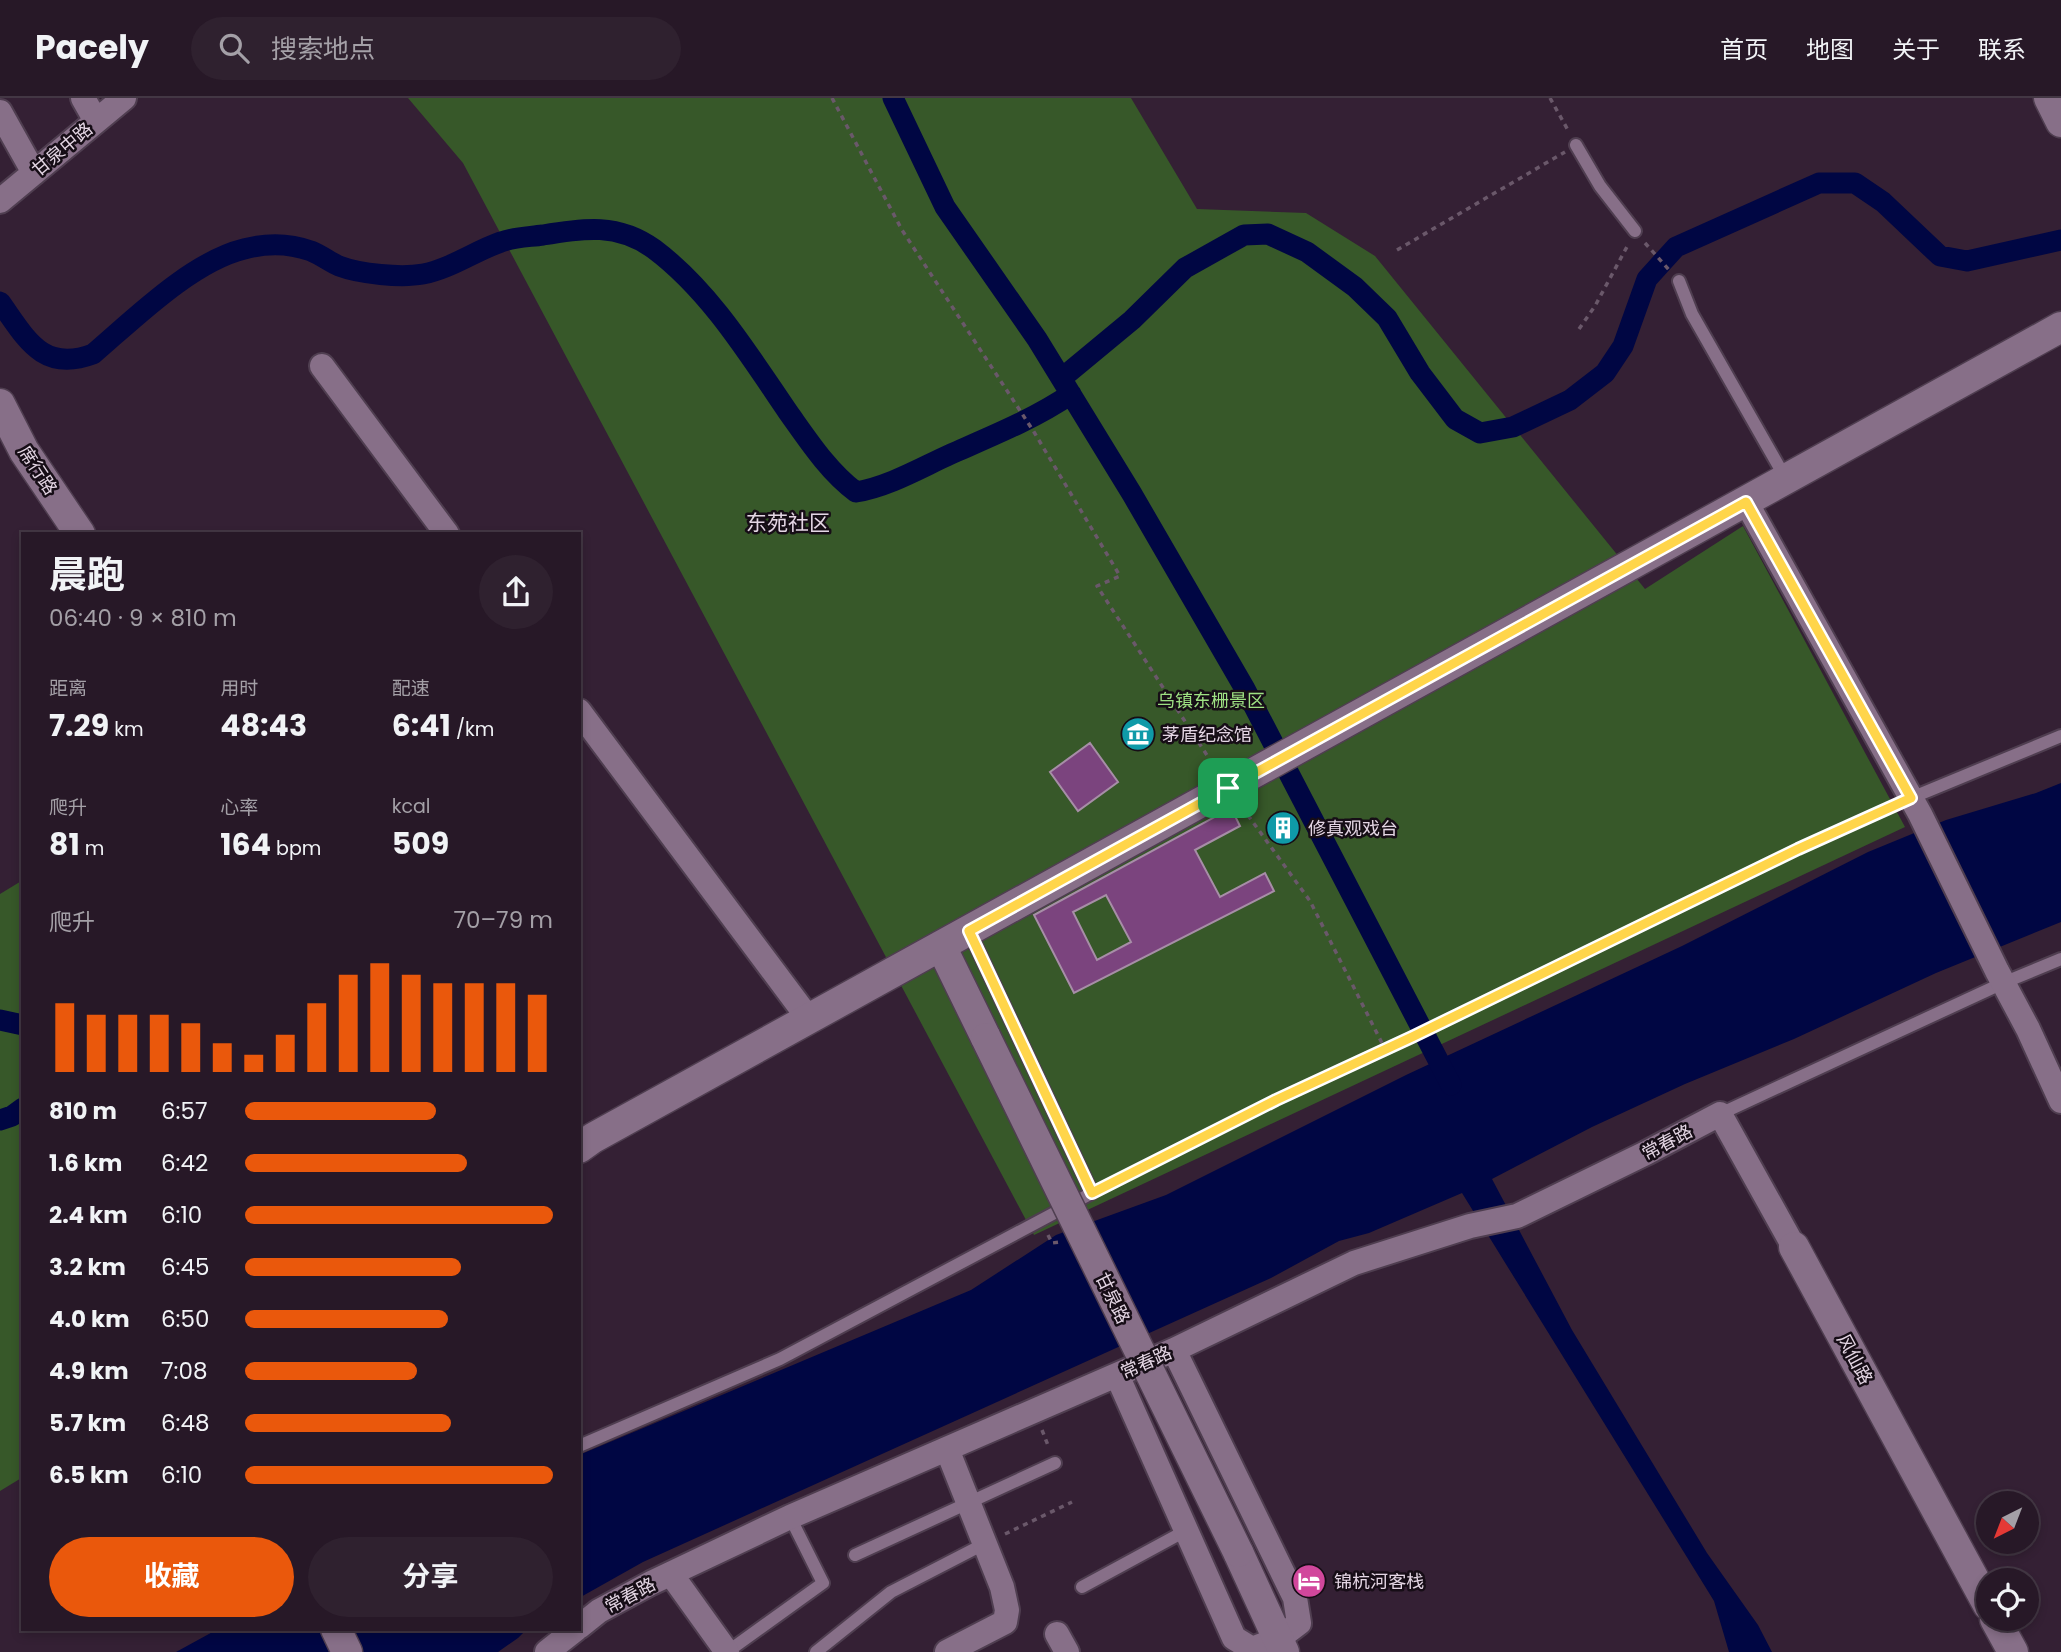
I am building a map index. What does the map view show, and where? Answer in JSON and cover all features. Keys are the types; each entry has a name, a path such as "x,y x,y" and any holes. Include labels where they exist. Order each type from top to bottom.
{"street":[{"path":"83,98 96,121"},
{"name":"甘泉中路","path":"0,201 124,98"},
{"path":"2049,98 2061,122"},
{"path":"0,112 34,173"},
{"path":"584,1136 809,1019 2061,327"},
{"path":"322,366 446,532"},
{"name":"席行路","path":"0,404 24,451 79,532"},
{"path":"1746,502 1916,806 2028,1028 2061,1101"},
{"path":"581,714 809,1019"},
{"name":"甘泉路","path":"941,946 1238,1552 1281,1646"},
{"name":"常春路","path":"581,1626 599,1611 790,1517 1174,1350 1354,1263 1470,1226 1517,1216 1720,1114"},
{"name":"风仙路","path":"1720,1114 1976,1583"},
{"path":"1117,1375 1234,1638 1252,1649 1281,1646 1299,1623 1295,1598 1174,1350"},
{"path":"947,1449 1002,1587 1007,1610 1005,1622 974,1646 947,1652"},
{"path":"671,1574 727,1652"},
{"path":"337,1631 347,1652"},
{"name":"常春路","path":"547,1652 574,1631"},
{"path":"2003,1631 2014,1652"}],"lane":[{"path":"1576,145 1600,186 1635,231"},
{"path":"1679,281 1692,314 1786,480"},
{"path":"1916,806 2061,736"},
{"path":"581,1446 780,1359 1092,1193 969,931"},
{"path":"1720,1114 2000,977 2061,959"},
{"path":"855,1555 1055,1463"},
{"path":"727,1652 822,1583 790,1517"},
{"path":"1082,1587 1187,1530"},
{"path":"816,1652 891,1592 984,1544"}],"path":[{"path":"832,98 902,230 1034,432 1120,576 1097,586 1228,788 1310,901 1385,1049"},
{"path":"1397,250 1576,145 1550,98"},
{"path":"1579,329 1595,306 1635,231 1679,281"},
{"path":"1092,1193 1276,1100 1438,1025 1798,849 1916,806"},
{"path":"1034,1411 1055,1463"},
{"path":"984,1544 1072,1502"}],"green space":[{"name":"乌镇东栅景区","path":"408,98 1131,98 1197,209 1306,213 1375,256 1645,589 1743,526 1905,827 1034,1235 463,163"},
{"path":"21,881 21,1478 0,1491 0,894"}],"shaded area":[{"path":"2061,783 2061,922 1936,973 1794,1039 1685,1084 1592,1127 1492,1179 1572,1330 1707,1553 1758,1625 1772,1652 1729,1652 1714,1601 1462,1193 1369,1233 1339,1241 1271,1278 643,1562 581,1597 581,1454 971,1290 1056,1235 1166,1195 1406,1075 1682,946 1868,852 1946,820"},
{"path":"214,1631 525,1631 498,1652 176,1652"}],"building":[{"path":"1090,743 1118,782 1078,811 1050,772"},
{"path":"1231,808 1240,826 1195,850 1220,897 1265,873 1274,891 1074,993 1034,915","holes":["1106,895 1131,942 1097,960 1073,912"]},
{"name":"修真观戏台","path":"1282,812 1297,835 1284,844 1268,822"}],"waterway":[{"path":"893,98 945,207 1037,339 1132,494 1245,689 1451,1085"},
{"path":"1062,378 1132,320 1185,268 1244,235 1268,234 1307,252 1355,287 1387,318 1420,373 1455,419 1480,433 1513,427 1570,400 1605,373 1623,346 1647,279 1676,247 1819,183 1855,183 1883,202 1940,256 1967,261 2061,240"},
{"path":"0,302 37,349 61,359 75,359 93,354 184,279 204,266 244,249 269,245 294,246 348,269 404,276 443,268 511,239 587,229 614,231 654,249 693,284 743,346 819,455 836,475 856,492 905,476 1028,419 1071,394"},
{"path":"0,1020 21,1025"},
{"path":"0,1120 21,1109"}],"place":[{"name":"茅盾纪念馆","path":"1138,734"},
{"name":"修真观戏台","path":"1283,828"},
{"name":"锦杭河客栈","path":"1309,1581"}],"district":[{"name":"东苑社区","path":"788,522"}],"route":[{"path":"1746,502 1911,798 1798,849 1412,1037 1276,1100 1092,1193 969,931 1228,788 1746,502"}]}
